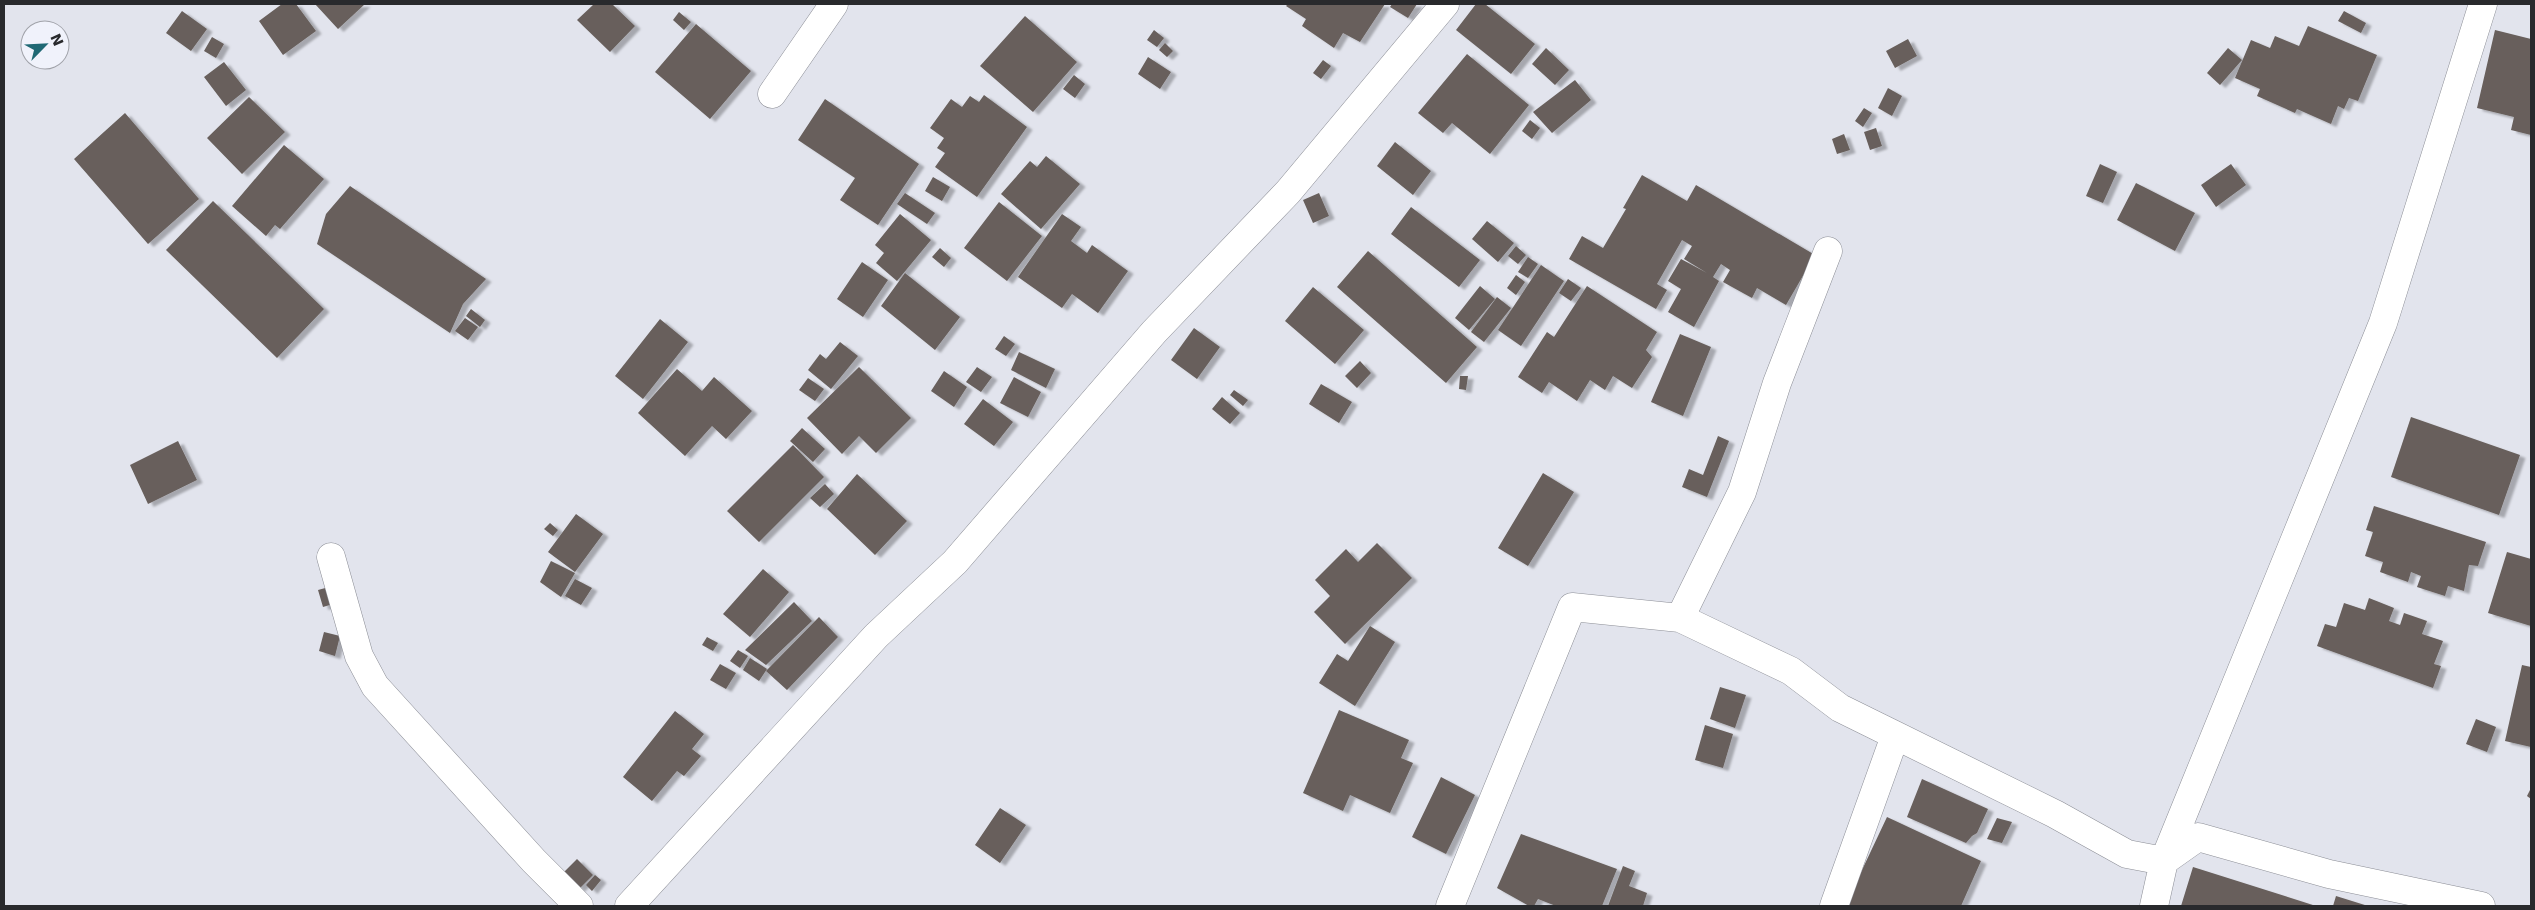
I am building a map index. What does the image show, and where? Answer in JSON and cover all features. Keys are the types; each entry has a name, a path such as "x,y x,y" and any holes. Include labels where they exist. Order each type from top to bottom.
{"street":[{"path":"772,94 834,4"},
{"path":"629,906 876,636 955,562 1154,332 1288,192 1445,4"},
{"path":"2154,906 2164,861 2383,323 2483,4"},
{"path":"1680,618 1742,492 1778,384 1828,251"},
{"path":"331,556 359,656 375,686 534,861 579,906"},
{"path":"1450,906 1572,606 1680,618 1791,671 1840,708 2055,814 2126,854 2164,861 2198,837 2329,874 2481,906"},
{"path":"1834,906 1895,736"}],"building":[{"path":"282,4 296,4 316,31 283,55 259,21"},
{"path":"315,4 365,4 338,29"},
{"path":"594,4 612,4 635,26 610,52 577,20"},
{"path":"1288,4 1385,4 1360,42 1343,33 1334,48 1302,26 1306,19 1286,6"},
{"path":"1392,4 1417,4 1408,18 1390,7"},
{"path":"1476,4 1485,4 1535,44 1511,74 1456,30"},
{"path":"182,11 207,29 191,51 166,33"},
{"path":"2344,11 2366,23 2361,33 2338,21"},
{"path":"679,12 691,22 684,30 673,20"},
{"path":"1025,16 1077,62 1033,112 980,66"},
{"path":"696,24 751,71 710,119 655,72"},
{"path":"2308,26 2377,55 2358,101 2349,98 2344,109 2338,106 2331,124 2297,109 2295,113 2257,96 2260,89 2235,78 2251,40 2270,48 2275,36 2299,46"},
{"path":"1154,30 1164,38 1157,47 1147,40"},
{"path":"2495,30 2531,39 2531,135 2511,130 2514,117 2477,108"},
{"path":"212,37 224,44 216,58 204,51"},
{"path":"1908,39 1917,56 1895,68 1886,51"},
{"path":"1165,43 1173,51 1167,57 1159,50"},
{"path":"1546,48 1569,70 1555,85 1532,64"},
{"path":"2228,48 2242,60 2220,85 2207,73"},
{"path":"1467,54 1529,105 1490,154 1452,123 1443,133 1418,113"},
{"path":"1148,57 1171,72 1160,89 1138,74"},
{"path":"1323,60 1331,66 1321,79 1313,73"},
{"path":"224,62 246,90 226,106 204,77"},
{"path":"1074,75 1085,84 1075,98 1063,89"},
{"path":"1575,80 1591,100 1552,133 1533,112"},
{"path":"1888,88 1902,96 1892,116 1878,108"},
{"path":"984,95 1027,127 977,197 935,167 945,153 937,148 944,138 930,128 951,99 962,107 970,96 979,102"},
{"path":"249,97 285,132 242,174 207,138"},
{"path":"825,99 919,164 878,225 840,200 855,178 798,140"},
{"path":"1864,108 1872,113 1863,127 1855,121"},
{"path":"125,113 199,199 148,244 74,159"},
{"path":"1530,120 1540,128 1532,139 1522,131"},
{"path":"1876,128 1882,146 1870,150 1864,132"},
{"path":"1844,134 1850,150 1837,154 1832,139"},
{"path":"1395,142 1431,171 1413,195 1377,166"},
{"path":"284,145 324,179 280,229 275,225 266,236 232,206"},
{"path":"1046,156 1080,184 1041,229 1001,194 1030,161 1037,167"},
{"path":"2100,164 2117,172 2103,203 2086,196"},
{"path":"2231,164 2246,185 2216,207 2201,185"},
{"path":"1642,175 1687,201 1696,185 1815,255 1786,305 1757,288 1752,298 1723,282 1730,270 1721,264 1713,277 1719,281 1694,327 1668,312 1681,289 1668,281 1681,259 1707,273 1684,259 1692,246 1682,240 1657,284 1667,290 1656,309 1569,259 1582,236 1603,248 1626,209 1623,208"},
{"path":"933,177 950,187 942,201 925,191"},
{"path":"2136,183 2195,213 2175,251 2117,220"},
{"path":"350,186 486,279 463,304 450,333 317,244 326,214"},
{"path":"905,193 935,213 927,224 897,204"},
{"path":"1319,193 1329,216 1313,223 1303,200"},
{"path":"213,201 324,309 277,358 166,250"},
{"path":"999,202 1042,236 1007,281 964,248"},
{"path":"1411,207 1480,260 1459,287 1391,234"},
{"path":"900,214 931,240 897,281 876,263 884,253 875,245"},
{"path":"1062,214 1081,227 1071,241 1087,253 1092,245 1128,271 1098,313 1072,294 1062,308 1018,277"},
{"path":"1487,221 1514,243 1498,262 1472,239"},
{"path":"1516,246 1526,255 1518,264 1508,256"},
{"path":"940,248 951,258 944,267 932,257"},
{"path":"1368,251 1477,347 1446,383 1337,287"},
{"path":"1528,257 1538,264 1528,278 1518,272"},
{"path":"862,262 888,280 863,317 837,299"},
{"path":"1541,265 1564,281 1521,346 1498,330"},
{"path":"905,273 960,317 935,350 881,306"},
{"path":"1516,275 1525,282 1516,295 1507,288"},
{"path":"1568,279 1581,288 1571,301 1559,293"},
{"path":"1480,286 1495,299 1469,330 1455,318"},
{"path":"1587,286 1657,332 1646,350 1652,357 1632,388 1613,376 1605,390 1590,380 1577,401 1549,382 1542,393 1518,377 1547,332 1554,337"},
{"path":"1313,287 1364,330 1335,364 1285,321"},
{"path":"1497,297 1511,308 1484,342 1471,332"},
{"path":"471,309 485,320 480,327 466,316"},
{"path":"465,318 478,327 468,340 455,331"},
{"path":"660,319 688,342 643,399 615,376"},
{"path":"1194,328 1220,347 1197,379 1171,360"},
{"path":"1680,334 1711,347 1683,416 1651,402"},
{"path":"1004,336 1015,344 1006,356 995,349"},
{"path":"840,342 858,356 831,389 808,370 820,354 826,359"},
{"path":"1019,352 1055,369 1046,388 1011,370"},
{"path":"1360,361 1371,373 1357,388 1345,376"},
{"path":"859,367 911,418 876,453 859,436 842,454 807,418"},
{"path":"977,367 992,377 981,392 966,382"},
{"path":"677,369 702,391 714,377 752,411 726,439 712,426 685,456 638,413"},
{"path":"944,371 967,387 954,407 931,391"},
{"path":"1460,376 1468,376 1466,390 1459,389"},
{"path":"1014,377 1041,392 1028,417 1000,403"},
{"path":"808,378 824,389 815,401 799,390"},
{"path":"1321,384 1352,402 1339,423 1309,404"},
{"path":"1234,390 1248,400 1243,406 1230,395"},
{"path":"1222,397 1240,413 1230,424 1212,409"},
{"path":"983,399 1013,422 994,446 964,424"},
{"path":"2411,417 2520,455 2499,515 2391,477"},
{"path":"802,428 825,449 813,462 790,441"},
{"path":"1718,436 1729,441 1707,497 1682,487 1689,469 1703,475"},
{"path":"178,441 197,480 148,504 130,465"},
{"path":"793,445 824,477 759,542 727,511"},
{"path":"1543,473 1574,492 1528,566 1498,548"},
{"path":"857,474 907,521 875,555 827,509"},
{"path":"825,484 834,494 820,507 810,498"},
{"path":"2374,506 2486,542 2478,566 2469,565 2464,591 2448,586 2445,596 2417,587 2421,576 2411,572 2408,582 2380,572 2383,562 2365,556 2373,532 2366,530"},
{"path":"576,514 603,534 575,572 548,552"},
{"path":"550,523 558,530 553,536 544,529"},
{"path":"1377,543 1412,578 1345,644 1314,612 1330,596 1315,580 1346,549 1358,562"},
{"path":"2507,552 2531,559 2531,626 2488,613"},
{"path":"551,561 575,573 561,597 540,582"},
{"path":"763,569 789,592 750,637 723,614"},
{"path":"575,579 592,588 581,605 565,596"},
{"path":"329,587 333,604 323,607 318,590"},
{"path":"2369,598 2394,608 2389,621 2400,625 2404,613 2427,621 2422,634 2443,641 2434,664 2441,666 2433,688 2317,646 2325,624 2336,627 2344,603 2365,610"},
{"path":"794,602 812,621 766,665 745,650"},
{"path":"819,617 838,637 787,690 766,671"},
{"path":"1370,626 1395,642 1355,706 1319,683 1337,654 1348,661"},
{"path":"324,632 340,636 335,656 319,651"},
{"path":"707,637 718,643 713,651 702,645"},
{"path":"738,650 748,656 740,668 730,661"},
{"path":"750,658 767,669 759,681 743,670"},
{"path":"720,664 736,673 726,689 710,680"},
{"path":"2522,665 2531,667 2531,747 2505,741"},
{"path":"1720,687 1746,695 1735,728 1710,719"},
{"path":"1339,710 1409,740 1401,758 1413,763 1390,813 1350,795 1343,811 1303,793"},
{"path":"675,711 704,734 692,749 701,756 684,776 677,771 652,801 623,777"},
{"path":"2476,719 2496,727 2487,752 2466,744"},
{"path":"1705,725 1733,734 1723,768 1695,760"},
{"path":"1441,777 1475,795 1446,854 1412,837"},
{"path":"1922,779 1988,809 1977,833 1966,843 1907,817"},
{"path":"2531,788 2531,799 2527,796"},
{"path":"1000,808 1026,825 1000,863 975,845"},
{"path":"1887,817 1981,861 1961,906 1845,906"},
{"path":"1997,818 2012,822 2002,843 1987,839"},
{"path":"1521,834 1617,869 1602,906 1556,906 1538,899 1534,906 1529,906 1497,888"},
{"path":"577,859 593,875 579,889 563,873"},
{"path":"1623,866 1635,871 1629,886 1647,893 1643,906 1608,906"},
{"path":"2193,867 2316,906 2181,906"},
{"path":"595,875 601,880 592,891 586,885"},
{"path":"2336,896 2368,906 2333,906"}]}
